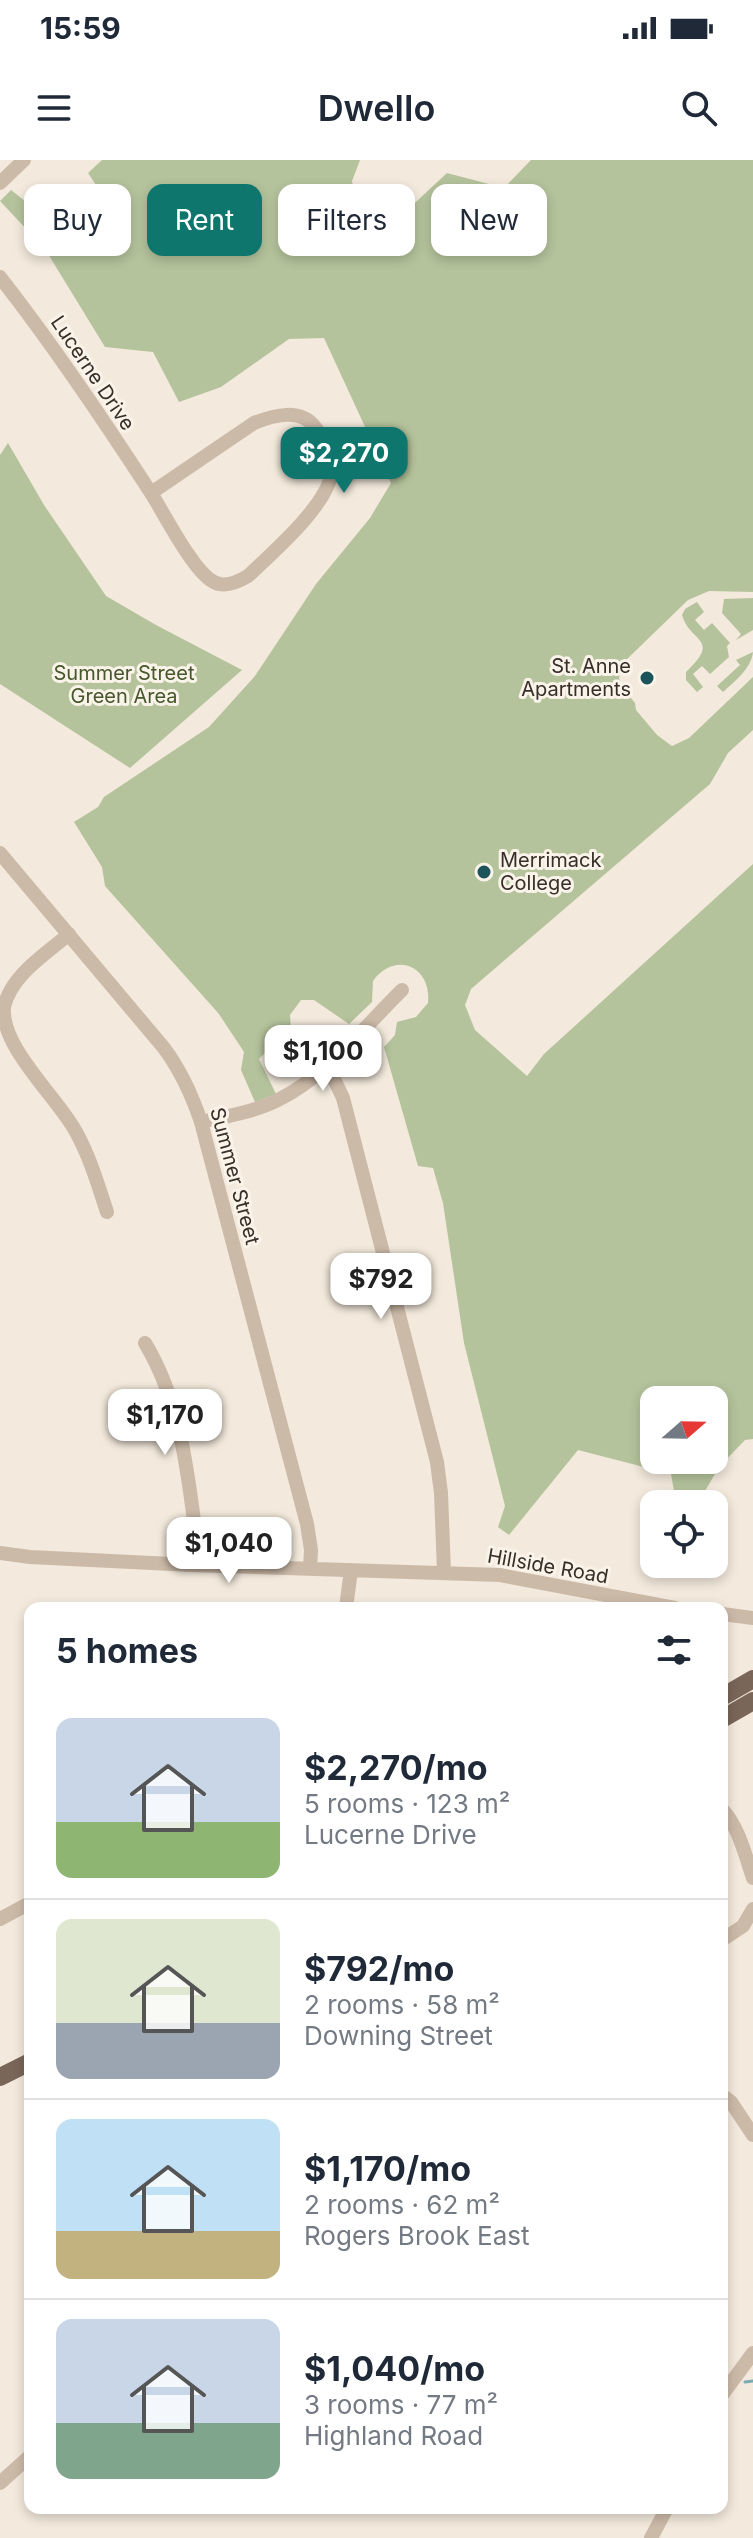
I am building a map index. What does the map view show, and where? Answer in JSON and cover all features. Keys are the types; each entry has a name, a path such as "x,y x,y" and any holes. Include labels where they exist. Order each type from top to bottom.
{"main road":[{"path":"728,1694 753,1679"},
{"path":"728,1716 753,1701"},
{"path":"0,2077 24,2065"}],"street":[{"path":"0,183 24,160"},
{"name":"Lucerne Drive","path":"0,277 52,345 203,574 214,582 236,582 255,569 322,499 332,472 332,457 327,444 309,420 297,415 270,417 240,432 151,493"},
{"name":"Summer Street","path":"0,853 174,1062 191,1093 307,1524 310,1568"},
{"path":"69,934 16,982 7,997 3,1019 19,1056 68,1117 78,1135 107,1212"},
{"path":"201,1122 246,1111 294,1090 327,1064 402,990"},
{"path":"327,1064 343,1098 437,1462 444,1572"},
{"path":"145,1343 159,1366 176,1418 200,1565"},
{"name":"Hillside Road","path":"0,1553 50,1559 500,1575 643,1602"},
{"path":"347,1602 351,1570"},
{"path":"728,1615 753,1618"},
{"path":"728,1815 753,1878"},
{"path":"0,1919 24,1906"},
{"path":"728,1936 743,1926 753,1909"},
{"path":"728,2100 753,2135"},
{"path":"728,2387 753,2353"},
{"path":"0,2483 24,2461"},
{"path":"651,2538 664,2514"}],"green space":[{"name":"Merrimack College","path":"102,160 360,160 353,184 278,184 278,256 415,256 415,203 431,188 431,256 547,256 547,184 508,184 531,160 753,160 753,592 709,591 688,600 624,662 619,678 621,686 635,703 636,710 657,735 672,746 689,738 753,677 753,730 728,753 710,784 471,989 465,1005 475,1030 527,1076 544,1054 753,864 753,1439 745,1440 728,1458 728,1386 640,1386 640,1466 578,1450 509,1535 498,1527 505,1506 464,1343 443,1203 433,1168 418,1166 384,1047 395,1035 397,1022 416,1017 428,1003 424,979 410,966 391,966 373,981 372,1002 349,1024 314,1000 301,1000 290,1015 291,1030 314,1064 300,1073 277,1041 259,1059 276,1094 255,1102 241,1070 244,1052 219,1014 105,886 102,867 74,822 98,807 104,797 209,727 255,676 316,584 370,518 391,483 324,338 289,339 221,387 179,402 153,352 105,347 49,256 131,256 131,184 95,184 88,173"},
{"name":"Merrimack College","path":"447,173 489,184 435,184"},
{"name":"Merrimack College","path":"11,190 24,200 24,227 0,201"},
{"name":"Summer Street Green Area","path":"8,443 44,505 106,596 242,670 130,768 0,684 0,455"},
{"path":"753,598 753,630 736,640 741,634 722,613 724,599"},
{"path":"697,602 704,612 695,620 704,630 712,623 730,643 727,646 729,657 710,674 702,666 693,674 703,687 697,692 686,680 686,672 702,653 703,646 682,615 685,609"},
{"path":"753,652 746,669 723,692 717,686 740,665 736,660"},
{"name":"Merrimack College","path":"671,1474 715,1474 706,1490 674,1490"}],"waterway":[{"path":"745,2382 753,2381"}],"place":[{"name":"St. Anne Apartments","path":"647,678"},
{"name":"Merrimack College","path":"484,872"}]}
